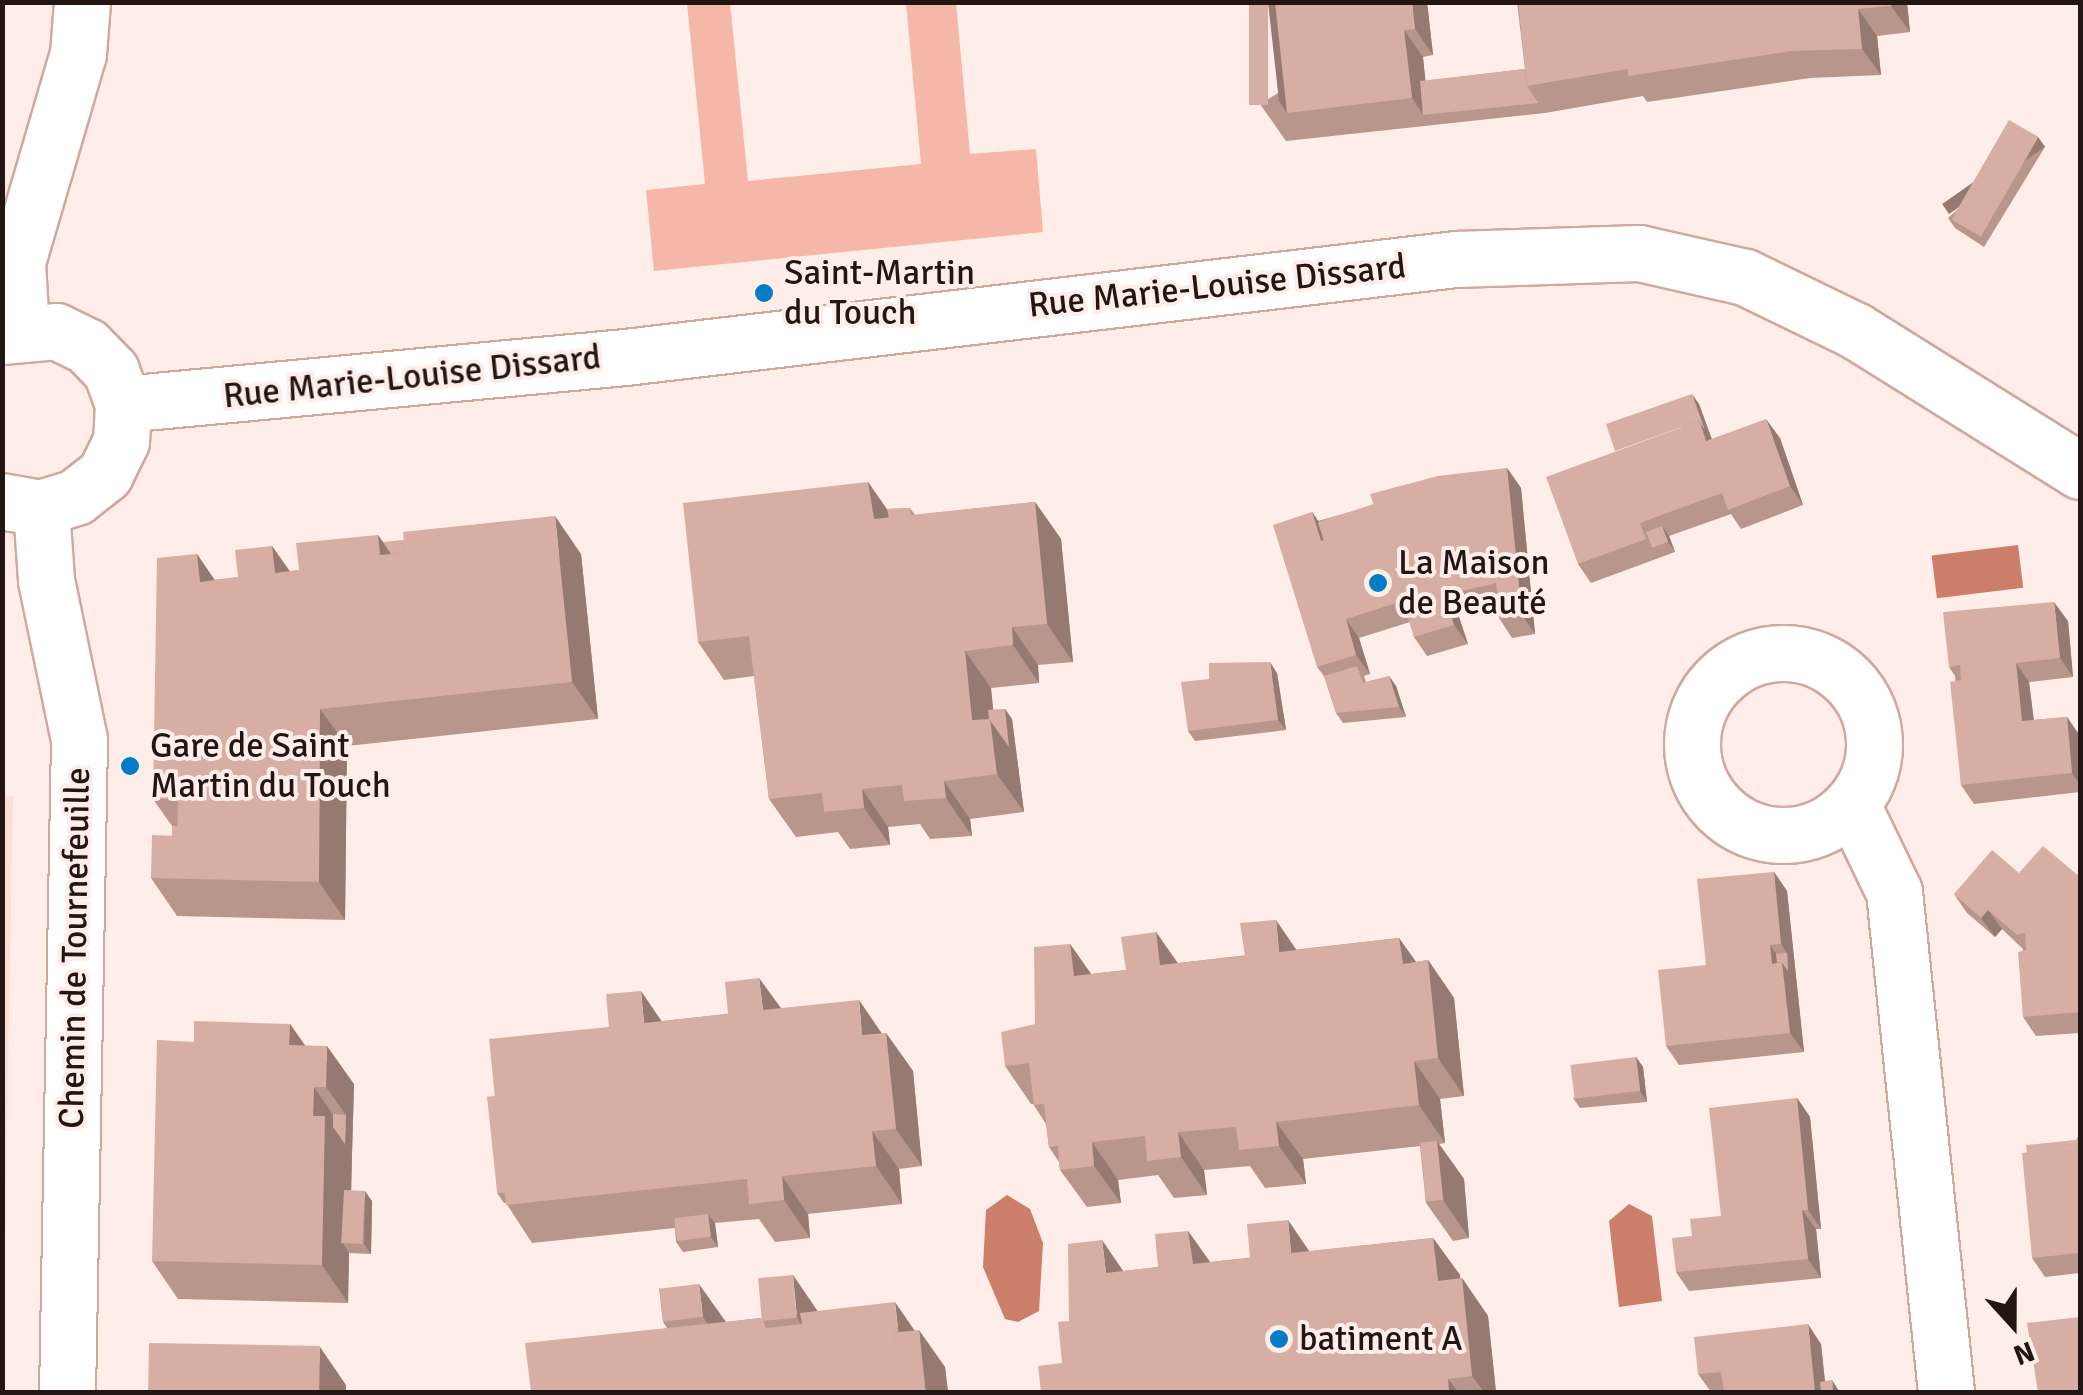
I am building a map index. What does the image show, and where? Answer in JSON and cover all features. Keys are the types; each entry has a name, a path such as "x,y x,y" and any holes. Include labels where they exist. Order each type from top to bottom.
{"street":[{"path":"22,504 76,496 105,474 121,441 123,404 111,371 87,346 56,330 12,333 17,262 78,54 82,2"},
{"name":"Rue Marie-Louise Dissard","path":"123,404 625,356 1456,259 1639,253 1745,277 1856,330 2080,471"},
{"name":"Chemin de Tournefeuille","path":"22,504 46,580 79,740 68,1392"},
{"path":"1853,806 1894,892 1946,1392"}],"shaded area":[{"path":"687,3 730,3 748,181 921,164 906,3 956,3 970,154 1036,149 1043,232 654,271 646,190 705,184"},
{"path":"2018,545 2023,588 1937,598 1932,556"},
{"path":"13,796 3,1344 2,797"},
{"path":"1007,1195 1030,1209 1043,1243 1039,1311 1018,1322 1005,1319 983,1267 986,1210"},
{"path":"1629,1204 1652,1216 1662,1301 1619,1307 1609,1221"}],"building":[{"path":"1249,2 1268,2 1268,105 1249,105"},
{"path":"1275,2 1412,2 1415,29 1404,30 1412,98 1287,113"},
{"path":"1518,2 1891,2 1891,6 1858,9 1862,49 1792,51 1628,76 1628,69 1527,86"},
{"path":"1525,69 1527,86 1538,103 1423,115 1420,81"},
{"path":"2009,120 2038,137 1981,237 1952,220"},
{"path":"1692,394 1705,430 1699,421 1615,451 1606,424"},
{"path":"1766,419 1790,486 1728,510 1722,493 1656,517 1640,523 1646,539 1578,564 1546,477 1699,421 1706,441"},
{"path":"1507,468 1522,615 1499,618 1496,583 1445,595 1454,625 1414,637 1403,601 1346,619 1356,655 1317,667 1273,525 1312,512 1321,541 1380,523 1370,494 1438,476"},
{"path":"868,482 874,519 1035,502 1047,624 1012,627 1013,645 965,651 972,720 990,719 997,774 944,781 946,798 904,801 902,785 862,789 864,808 824,812 822,793 769,799 749,636 698,642 683,503"},
{"path":"1374,504 1380,523 1324,541 1318,522"},
{"path":"910,508 911,515 889,518 887,509"},
{"path":"555,516 572,682 320,709 319,882 151,878 152,835 177,836 178,799 153,799 157,558 197,554 200,582 238,577 235,550 272,546 275,573 299,570 296,543 378,535 380,555 405,553 403,532"},
{"path":"1662,526 1668,542 1652,548 1646,532"},
{"path":"404,540 405,553 391,554 383,542"},
{"path":"2054,602 2060,658 2016,663 2022,721 2067,717 2072,773 1961,785 1950,682 1961,680 1960,665 1949,667 1943,612"},
{"path":"1270,662 1278,720 1188,731 1181,682 1209,679 1209,663"},
{"path":"1357,666 1363,683 1389,676 1399,707 1336,713 1324,676"},
{"path":"1005,709 1009,747 989,719 988,710"},
{"path":"2043,846 2080,877 2080,1012 2023,1017 2018,952 2026,950 2025,933 2017,935 1988,910 1981,918 1954,894 1992,850 2019,873"},
{"path":"1774,872 1781,944 1770,945 1772,964 1782,962 1790,1033 1666,1046 1658,970 1706,965 1697,879"},
{"path":"1276,920 1279,952 1399,938 1403,964 1428,960 1438,1058 1414,1061 1419,1105 1276,1122 1279,1146 1239,1150 1236,1127 1178,1132 1181,1157 1147,1161 1145,1136 1092,1142 1094,1166 1060,1170 1058,1146 1049,1147 1044,1104 1034,1105 1029,1063 1005,1066 1001,1032 1035,1024 1034,947 1070,944 1074,976 1126,970 1121,937 1156,932 1160,965 1245,956 1240,923"},
{"path":"1787,953 1788,971 1782,962 1777,963 1776,954"},
{"path":"759,978 763,1010 859,1000 862,1035 886,1033 896,1129 872,1131 876,1166 782,1176 784,1200 749,1204 747,1179 506,1205 489,1039 609,1027 606,994 641,991 644,1023 728,1014 725,982"},
{"path":"194,1021 290,1024 289,1045 327,1046 326,1087 314,1087 313,1116 325,1116 322,1265 152,1261 157,1040 194,1042"},
{"path":"1636,1057 1640,1091 1575,1099 1570,1065"},
{"path":"495,1096 505,1192 497,1193 487,1097"},
{"path":"1797,1098 1808,1210 1802,1210 1808,1259 1676,1272 1672,1238 1692,1236 1690,1219 1721,1216 1709,1108"},
{"path":"333,1114 346,1115 345,1144 333,1127"},
{"path":"2080,1134 2078,1147 2027,1153 2026,1145 2076,1140"},
{"path":"1437,1141 1443,1200 1426,1201 1420,1143"},
{"path":"2080,1145 2080,1253 2032,1258 2022,1153"},
{"path":"344,1190 365,1191 362,1244 341,1243"},
{"path":"708,1214 711,1237 677,1241 674,1218"},
{"name":"batiment A","path":"1288,1220 1291,1253 1433,1238 1438,1281 1462,1278 1472,1376 1448,1379 1449,1392 1041,1392 1038,1366 1062,1363 1058,1322 1069,1321 1068,1244 1102,1240 1106,1273 1158,1267 1155,1234 1188,1231 1193,1264 1250,1258 1247,1224"},
{"path":"793,1275 797,1318 762,1321 758,1278"},
{"path":"699,1284 703,1317 663,1322 659,1289"},
{"path":"895,1302 901,1392 531,1392 525,1343 762,1318 766,1328 802,1324 800,1313"},
{"path":"2080,1317 2080,1392 2038,1392 2027,1323"},
{"path":"1808,1324 1815,1392 1724,1392 1721,1372 1698,1374 1694,1337"},
{"path":"919,1330 925,1392 900,1392 894,1333"},
{"path":"149,1343 320,1346 319,1392 148,1392"},
{"path":"1832,1380 1833,1392 1821,1392 1820,1382"}],"place":[{"name":"Saint-Martin du Touch","path":"764,293"},
{"name":"La Maison de Beauté","path":"1378,583"},
{"name":"Gare de Saint Martin du Touch","path":"130,766"},
{"name":"batiment A","path":"1279,1339"}]}
